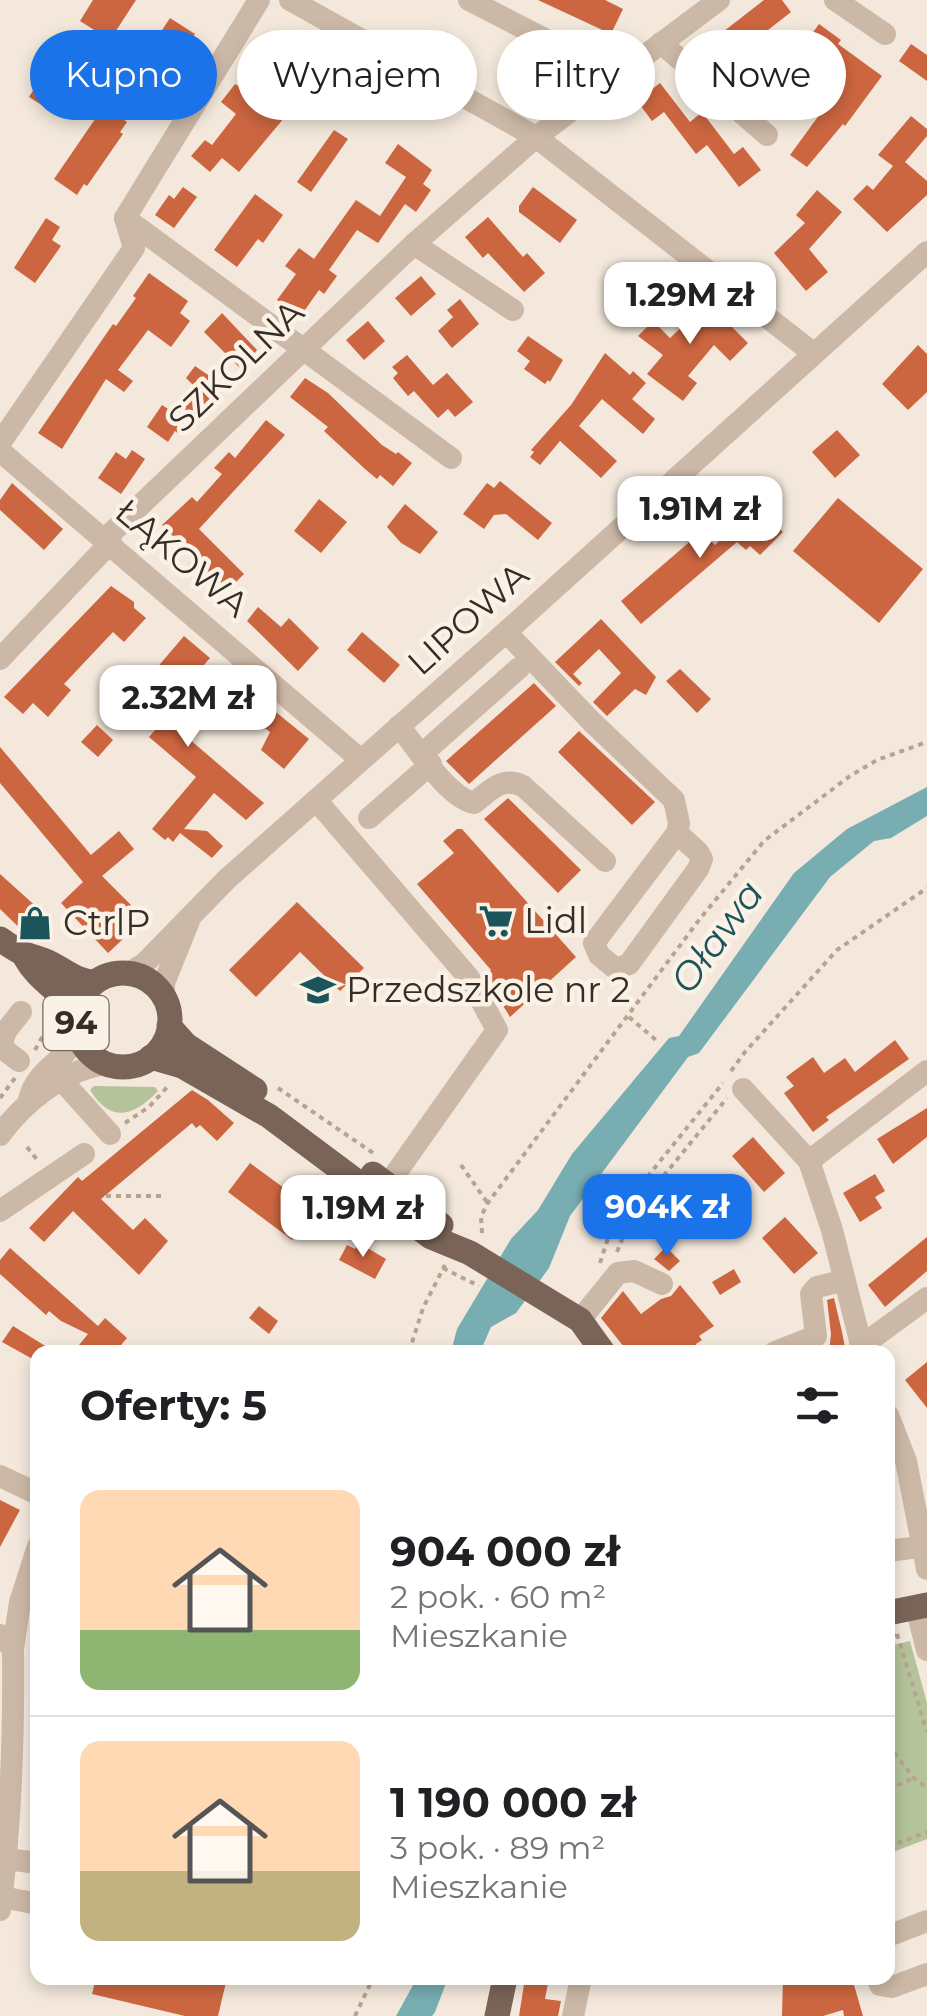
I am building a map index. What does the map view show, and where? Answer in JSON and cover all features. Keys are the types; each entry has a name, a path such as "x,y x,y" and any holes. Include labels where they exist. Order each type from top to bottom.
{"main road":[{"name":"94","path":"0,940 25,957 45,961 80,981 96,982"},
{"name":"94","path":"25,957 33,973 63,996 88,1052 107,1064 130,1066 151,1057 166,1038 169,1026"},
{"name":"94","path":"76,1023 80,1000 96,982 109,975 129,974 149,981 164,998"},
{"path":"164,998 169,1026"},
{"name":"94","path":"169,1026 186,1045 230,1072 384,1191"},
{"name":"94","path":"151,1057 182,1066 230,1091 440,1224 470,1252 576,1316 598,1345"},
{"path":"895,1612 922,1606"},
{"path":"497,2016 504,1985"}],"street":[{"path":"0,443 134,248 125,218 259,0"},
{"path":"470,0 528,30"},
{"name":"SZKOLNA","path":"655,48 719,0"},
{"path":"835,0 884,34"},
{"path":"300,2 536,137 813,353"},
{"path":"661,43 767,134"},
{"name":"SZKOLNA","path":"0,659 108,540 414,244 559,120"},
{"path":"125,218 451,458"},
{"path":"414,244 513,310"},
{"name":"LIPOWA","path":"129,974 145,963 227,879 927,252"},
{"name":"ŁĄKOWA","path":"0,450 362,760"},
{"path":"506,632 674,800 680,823 677,833 594,943 600,955 616,969 629,964 698,869 702,860 698,852 677,833"},
{"path":"369,818 520,668"},
{"path":"400,726 446,784 468,802 510,780 523,786 604,861"},
{"path":"316,800 469,978 497,1030 384,1191"},
{"name":"LIPOWA","path":"164,998 164,983 190,918"},
{"path":"21,1012 6,1030 2,1042 6,1051 34,1058"},
{"path":"0,1135 29,1100 38,1076 70,1048 76,1023"},
{"path":"29,1100 80,1069 107,1064"},
{"path":"809,1161 927,1072"},
{"path":"66,1085 110,1134"},
{"path":"736,1092 809,1161 832,1230 860,1345"},
{"path":"0,1211 84,1154"},
{"path":"576,1316 618,1273 634,1271 662,1284"},
{"path":"817,1344 811,1294 818,1287 842,1280"},
{"path":"867,1345 927,1298"},
{"path":"895,1433 906,1461 926,1554 895,1552"},
{"path":"906,1461 927,1446"},
{"path":"0,1476 30,1490"},
{"path":"30,1571 7,1642 1,1904 30,1904"},
{"path":"922,1606 927,1650"},
{"path":"4,1850 30,1860"},
{"path":"895,1933 927,1922"},
{"path":"880,1985 892,1987 927,1974"},
{"path":"573,2016 580,1985"}],"path":[{"path":"411,1345 423,1308 447,1260 470,1252 488,1204 742,865 788,820 850,776 877,760 927,742"},
{"path":"608,1285 599,1272 615,1217 745,1052 837,950 927,888"},
{"path":"678,924 692,930"},
{"path":"629,1017 656,1040"},
{"path":"110,1134 149,1107 178,1075"},
{"path":"276,1087 372,1150 375,1156"},
{"path":"608,1285 629,1222 736,1092"},
{"path":"461,1165 488,1204"},
{"path":"106,1196 162,1196"},
{"path":"443,1268 479,1286"},
{"path":"895,1639 897,1634 927,1732"},
{"path":"895,1754 927,1788"},
{"path":"895,1786 914,1778"},
{"path":"895,1843 927,1832"},
{"path":"355,2016 370,1985"}],"green space":[{"path":"94,1086 155,1087 158,1091 140,1106 123,1113 98,1101 90,1090"},
{"path":"910,1641 927,1703 927,1839 895,1851 895,1644"}],"water":[{"path":"927,787 927,816 891,838 874,841 830,877 699,1053 688,1057 570,1216 549,1268 516,1313 491,1327 483,1345 453,1345 457,1329 511,1239 538,1210 572,1154 669,1038 679,1036 794,873 847,829"},
{"path":"413,1985 445,1985 432,2016 396,2016"}],"building":[{"path":"93,0 136,0 116,30 94,30 80,21"},
{"path":"538,0 605,0 623,9 613,30 602,30"},
{"path":"764,0 782,0 791,12 768,30 725,30"},
{"path":"170,18 189,30 162,30"},
{"path":"911,44 927,55 927,81 899,61"},
{"path":"846,50 882,76 845,126 807,167 790,155 816,120 846,120"},
{"path":"660,83 675,102 675,120 708,120 734,154 743,147 761,170 739,187 707,145 696,154 664,112 655,119 655,87"},
{"path":"235,84 237,120 282,120 239,172 222,158 210,172 191,156 205,140 212,145 236,114 221,102"},
{"path":"911,116 927,129 927,136 905,162 927,181 927,195 887,232 853,199 867,185 873,190 893,166 878,155"},
{"path":"94,120 127,122 120,132 123,134 77,195 54,179"},
{"path":"334,130 348,139 311,192 297,182"},
{"path":"398,144 432,170 423,184 431,190 416,212 405,204 378,243 357,230 329,270 337,276 324,294 319,290 300,317 277,300 296,274 285,266 299,248 314,259 356,200 380,216 406,177 385,163"},
{"path":"183,187 197,197 174,228 155,215 169,195 174,199"},
{"path":"533,187 577,220 560,243 519,212"},
{"path":"817,190 842,212 809,249 828,272 806,291 774,253 805,223 796,215"},
{"path":"255,194 283,215 263,243 258,239 237,267 214,250"},
{"path":"488,217 523,257 527,253 545,273 524,292 488,253 483,258 465,237"},
{"path":"46,218 60,227 52,240 61,246 35,283 14,268"},
{"path":"149,273 188,301 180,313 190,321 171,347 148,330 118,370 133,381 124,392 106,379 62,449 38,433 113,324 116,326 136,298 133,296"},
{"path":"421,276 436,294 411,316 395,298"},
{"path":"703,298 748,343 730,361 714,345 688,376 697,383 683,401 647,374 663,355 638,336 653,321 670,338 689,320 685,316"},
{"path":"460,299 479,324 452,348 438,331 453,317 447,310"},
{"path":"222,313 257,350 242,370 204,332"},
{"path":"368,321 385,341 364,360 346,340"},
{"path":"528,336 563,360 550,382 545,384 524,369 530,361 517,351"},
{"path":"918,345 927,354 927,392 908,410 882,384"},
{"path":"605,353 646,383 632,399 655,419 643,434 602,399 579,426 617,461 601,478 560,441 540,465 530,457 534,452 531,450 571,405"},
{"path":"407,355 433,385 447,373 473,402 455,417 448,409 438,418 414,391 408,396 393,378 398,373 392,367"},
{"path":"195,366 224,386 205,408 199,404 168,442 147,427 162,405 174,413 194,386 186,378"},
{"path":"305,378 328,393 382,445 412,463 393,486 365,469 324,431 328,427 290,397"},
{"path":"266,420 285,435 199,529 244,574 220,598 187,566 195,558 162,525 192,497 197,502 222,474 214,468 229,452 235,458"},
{"path":"837,430 860,455 835,478 812,452"},
{"path":"132,450 145,459 121,494 98,478 116,452 126,459"},
{"path":"500,481 552,523 538,540 506,514 494,515 484,529 463,514 487,483 494,488"},
{"path":"12,483 63,529 44,550 0,510 0,500"},
{"path":"838,498 923,569 879,623 793,551"},
{"path":"319,499 347,522 321,553 294,531"},
{"path":"405,504 438,532 420,554 401,543 387,527"},
{"path":"756,504 783,532 760,555 737,542 641,624 621,601 701,532 715,545 736,524 736,512"},
{"path":"111,586 134,602 134,608 146,618 124,642 113,632 64,684 71,690 48,717 33,703 23,714 4,697"},
{"path":"258,607 281,627 289,618 319,648 298,671 247,621"},
{"path":"601,619 656,677 646,695 635,689 607,716 593,702 621,673 599,649 573,674 582,683 579,686 555,662"},
{"path":"362,632 400,665 384,683 347,650"},
{"path":"184,636 210,658 161,715 264,803 246,820 214,793 184,829 207,831 223,846 212,858 180,833 173,842 152,829 196,777 149,737 156,729 126,704"},
{"path":"680,669 711,699 697,713 666,681"},
{"path":"239,682 309,739 284,769 261,750 270,732 226,698"},
{"path":"534,683 556,706 469,784 446,761"},
{"path":"97,725 113,740 98,757 81,742"},
{"path":"579,731 655,802 632,825 558,752"},
{"path":"0,747 91,855 119,831 134,849 102,876 133,907 124,916 135,928 108,953 61,903 83,882 0,783"},
{"path":"508,798 581,870 558,893 484,819"},
{"name":"Lidl","path":"462,829 576,957 510,1017 485,976 491,970 417,884 454,853 443,841"},
{"path":"0,874 50,919 30,938 0,909"},
{"path":"297,902 364,968 340,991 300,952 256,997 229,970"},
{"path":"895,1040 909,1059 826,1117 829,1120 813,1132 784,1093 794,1086 786,1077 813,1057 824,1073 845,1058 855,1072"},
{"path":"192,1090 234,1123 217,1141 200,1125 196,1128 192,1123 101,1199 133,1230 145,1218 168,1241 139,1275 73,1211 44,1242 29,1228 78,1177 82,1181"},
{"path":"927,1108 927,1137 893,1164 877,1139"},
{"path":"753,1137 785,1173 764,1192 732,1156"},
{"path":"250,1163 314,1210 292,1240 228,1192"},
{"path":"875,1174 885,1191 875,1197 882,1208 860,1222 843,1193"},
{"path":"785,1217 818,1253 794,1274 762,1238"},
{"path":"927,1237 927,1271 885,1307 868,1285"},
{"path":"359,1243 386,1259 375,1279 339,1260 347,1245 355,1249"},
{"path":"666,1247 680,1261 669,1271 654,1259"},
{"path":"10,1248 98,1326 105,1318 127,1338 121,1345 79,1345 88,1334 49,1311 46,1315 0,1274 0,1260"},
{"path":"734,1269 741,1282 720,1295 712,1282"},
{"path":"680,1285 714,1326 699,1336 702,1340 696,1345 622,1345 601,1318 623,1291 641,1314 671,1296"},
{"path":"834,1298 844,1345 830,1345 827,1300"},
{"path":"259,1306 278,1321 269,1334 249,1318"},
{"path":"13,1326 44,1345 30,1345 30,1358 2,1342"},
{"path":"927,1362 927,1408 905,1380"},
{"path":"0,1500 20,1510 0,1547"},
{"path":"94,1985 225,1985 218,2016 185,2016 92,1994"},
{"path":"524,1985 548,1985 545,1999 561,2001 558,2016 519,2016"},
{"path":"783,1985 854,1985 863,2016 844,2016 843,2010 823,2016 782,2016"}],"place":[{"name":"Lidl","path":"496,921"},
{"name":"CtrlP","path":"35,923"},
{"name":"Przedszkole nr 2","path":"318,990"}],"water label":[{"name":"Oława","path":"717,937"}]}
